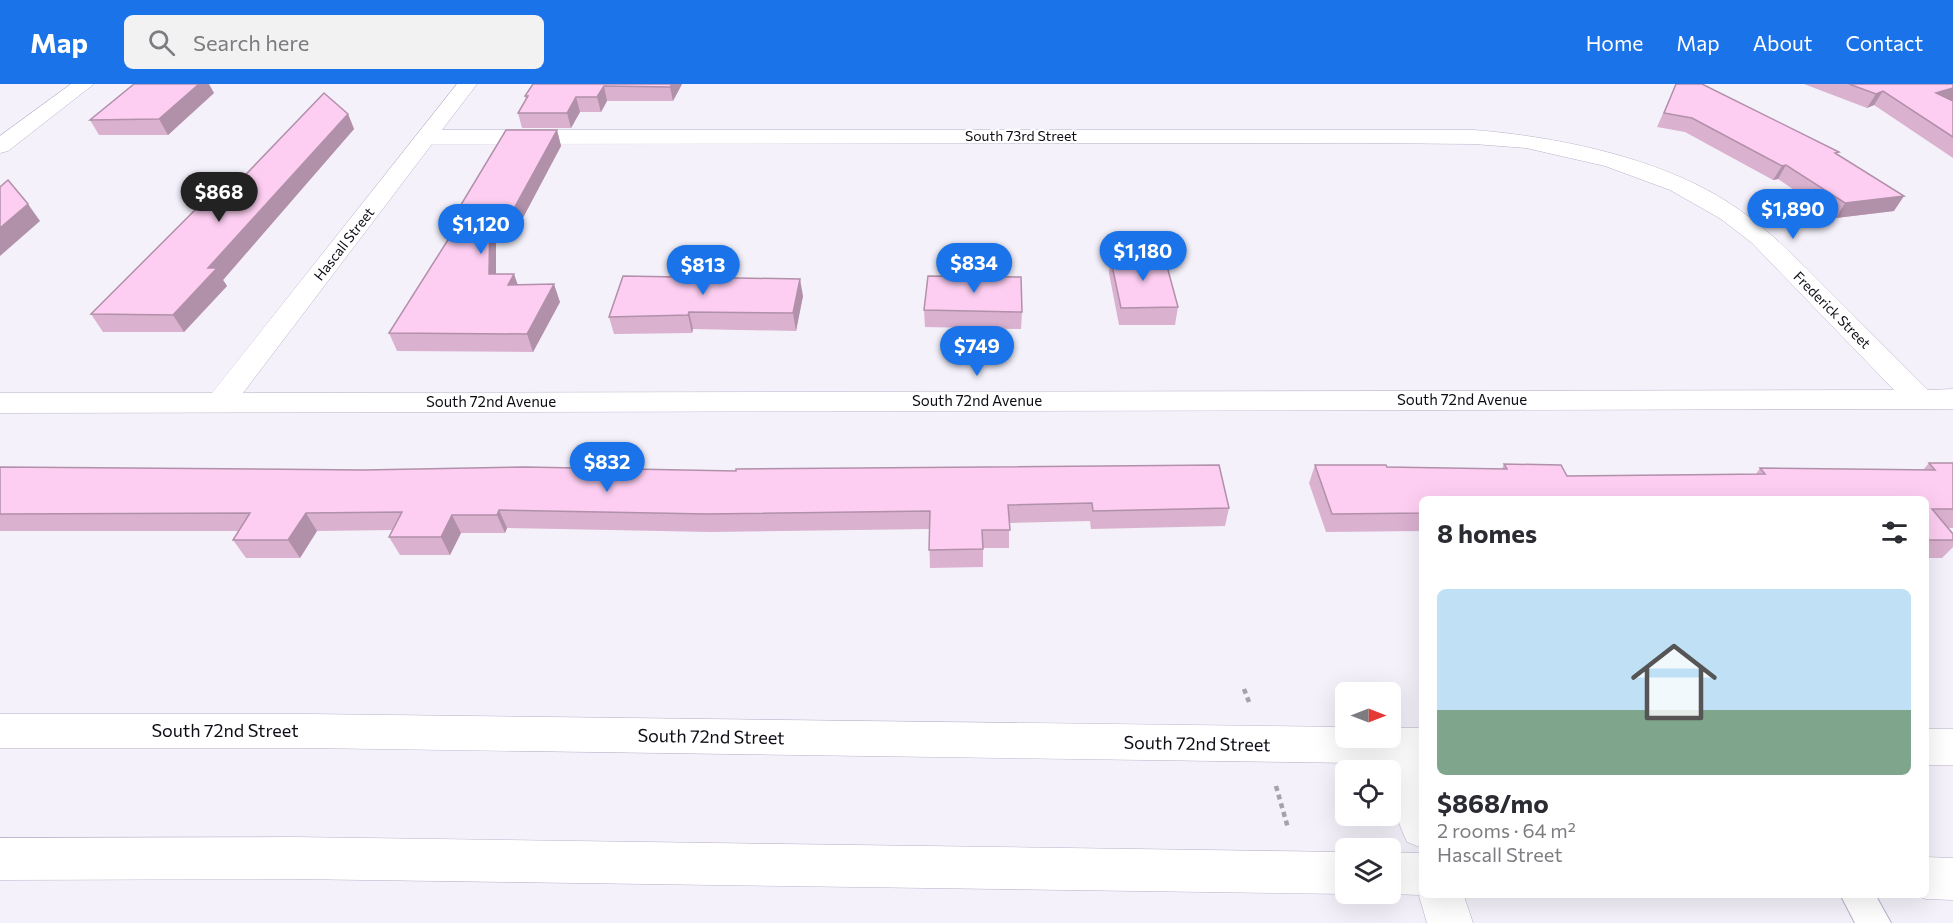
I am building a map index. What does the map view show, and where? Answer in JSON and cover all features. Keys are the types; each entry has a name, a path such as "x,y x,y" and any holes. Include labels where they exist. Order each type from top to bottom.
{"street":[{"path":"0,146 84,84"},
{"name":"Hascall Street","path":"220,403 467,84"},
{"name":"South 73rd Street","path":"427,137 1474,137 1549,145 1613,161"},
{"name":"Frederick Street","path":"1613,161 1697,195 1730,214 1761,238 1920,399"},
{"name":"South 72nd Avenue","path":"0,403 1953,399"},
{"name":"South 72nd Street","path":"0,731 309,731 1410,746"},
{"path":"1410,746 1419,808"},
{"path":"1929,747 1953,747"},
{"path":"0,859 293,858 1335,873"},
{"path":"1401,874 1419,874"},
{"path":"1929,878 1953,879"},
{"path":"1443,898 1450,923"}],"lane":[{"path":"1858,898 1874,923"}],"path":[{"path":"1244,689 1264,745 1302,873"}],"building":[{"path":"134,84 199,84 159,119 90,120"},
{"path":"533,84 672,84 670,87 604,86 597,97 576,97 567,113 518,113"},
{"path":"1676,84 1702,84 1839,152 1835,153 1904,196 1845,203 1786,165 1782,166 1692,118 1664,113"},
{"path":"1849,84 1953,84 1953,88 1936,93 1953,101 1953,137 1883,91 1876,94"},
{"path":"324,93 348,114 208,268 217,268 173,315 91,314 211,194 227,194"},
{"path":"506,130 557,130 512,212 490,213 489,274 514,274 508,285 554,284 527,334 389,333 465,213 456,213"},
{"path":"8,180 28,204 0,228 0,187"},
{"path":"1164,255 1178,307 1121,308 1110,256"},
{"path":"623,276 800,279 793,313 689,312 688,315 609,317"},
{"path":"928,276 1021,277 1022,312 924,310"},
{"path":"1929,463 1953,463 1953,509 1932,509 1953,534 1953,540 1929,540 1929,496 1419,496 1419,513 1332,514 1315,465 1507,469 1504,464 1561,465 1567,476 1765,474 1760,468 1935,470"},
{"path":"1219,465 1229,508 1093,511 1092,503 1008,505 1010,530 982,530 983,549 929,550 930,511 707,514 499,510 497,515 452,515 441,537 389,537 402,512 306,513 288,540 233,540 250,513 0,514 0,467 364,470 525,467 736,471 736,469"}]}
